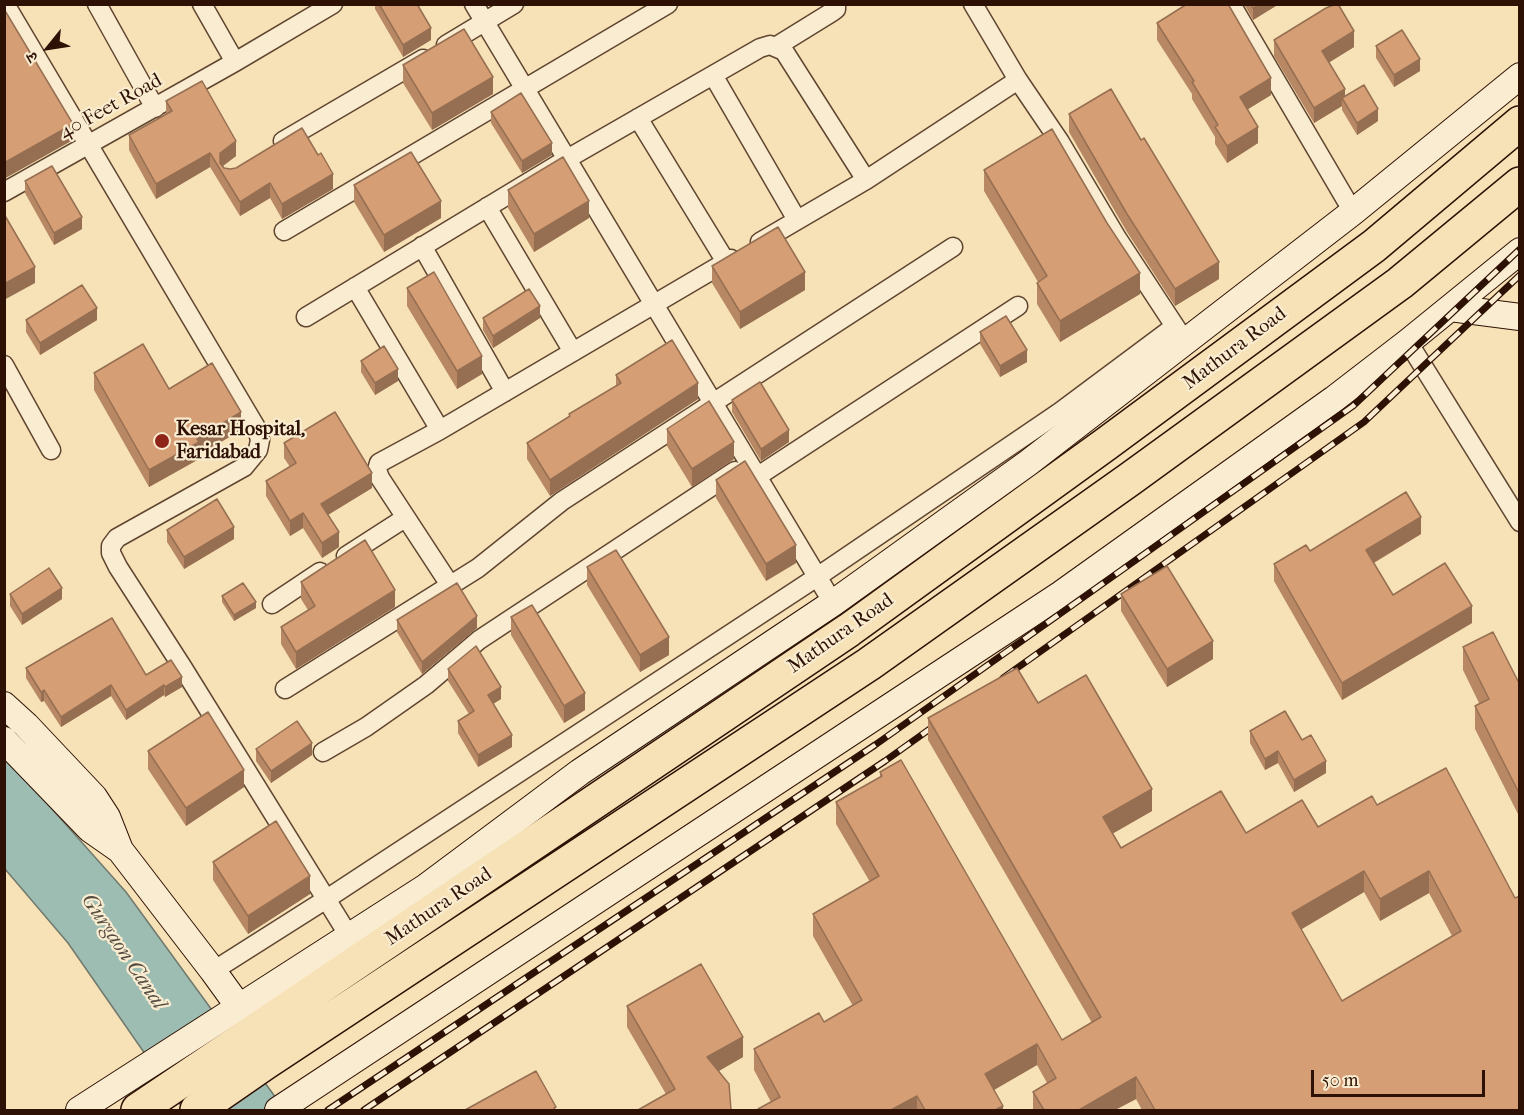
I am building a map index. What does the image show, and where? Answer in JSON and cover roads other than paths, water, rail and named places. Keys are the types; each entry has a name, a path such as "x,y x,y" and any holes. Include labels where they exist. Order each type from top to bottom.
{"highway":[{"name":"Mathura Road","path":"151,1102 243,1031 858,623 1374,246 1520,123"},
{"name":"Mathura Road","path":"197,1110 243,1031 869,664 1400,284 1517,186"}],"main road":[{"path":"79,1110 121,1082 243,1031 349,936 426,887 580,772 833,603 1028,463 1179,334 1353,212 1515,84"},
{"path":"284,1106 1061,594 1334,399 1520,251"},
{"path":"1450,308 1520,317"},
{"path":"4,705 94,797 107,817 120,850 213,971 243,1031"},
{"path":"4,740 90,829 120,850"}],"street":[{"path":"5,4 257,429 260,440 258,450 244,467 117,538 111,546 111,553 349,936"},
{"path":"97,4 154,108"},
{"path":"202,4 235,63"},
{"name":"40 Feet Road","path":"4,192 235,63 333,4"},
{"path":"474,4 833,603"},
{"path":"271,149 514,4"},
{"path":"284,231 668,4"},
{"path":"777,46 832,12 836,9 836,4"},
{"path":"213,971 817,577 1179,334 1117,238 1060,142 1018,80 973,4"},
{"path":"1231,4 1353,212"},
{"path":"306,317 567,159 760,48 770,45 777,46 784,51 791,60 866,180"},
{"path":"713,75 797,220"},
{"path":"450,585 380,478 377,466 379,463 440,430 866,180 1018,80"},
{"path":"638,118 726,262"},
{"path":"487,207 573,352"},
{"path":"422,246 505,392"},
{"path":"285,689 478,568 562,501 953,247"},
{"path":"356,287 440,430"},
{"path":"323,752 366,727 426,685 479,640 1018,306"},
{"path":"1408,342 1520,522"},
{"path":"4,365 51,450"},
{"path":"272,604 405,518"}],"water":[{"name":"Gurgaon Canal","path":"4,755 126,892 284,1109 184,1110 68,943 5,869"}],"railway":[{"path":"328,1110 875,745 1353,406 1520,249"},
{"path":"1003,678 1364,422 1520,275"},
{"path":"364,1110 885,761 941,721"}],"place":[{"name":"Kesar Hospital, Faridabad","path":"162,441"}]}
